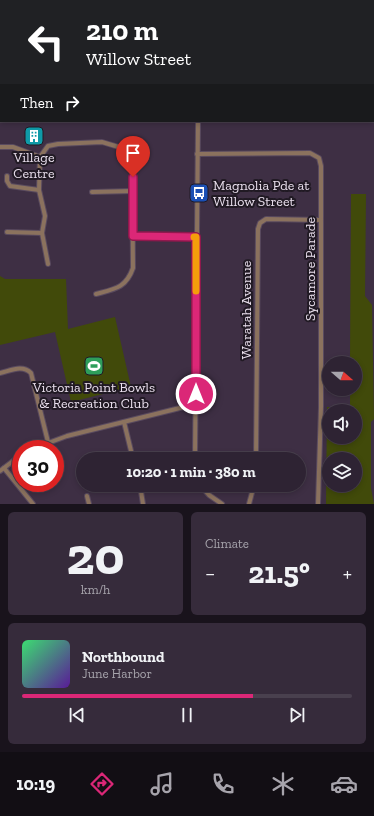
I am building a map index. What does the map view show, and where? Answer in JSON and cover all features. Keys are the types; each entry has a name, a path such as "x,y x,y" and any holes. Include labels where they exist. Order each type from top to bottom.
{"street":[{"path":"195,452 198,122"},
{"path":"48,264 42,233 45,216 39,190 40,157 48,146 58,144 102,142 132,151 133,268 130,277 125,284 117,289 96,294"},
{"path":"0,147 13,147 40,157"},
{"name":"Sycamore Parade","path":"197,154 310,153 319,158 321,166 321,407 318,504"},
{"path":"7,176 7,181 10,186 39,190"},
{"path":"92,192 133,191"},
{"name":"Waratah Avenue","path":"256,452 258,229 260,223 266,219 321,220"},
{"path":"7,232 42,233"},
{"path":"133,236 196,237"},
{"path":"0,373 20,368 27,369 30,373 47,440"},
{"path":"56,440 196,404"},
{"path":"124,422 131,452"},
{"path":"12,462 2,469 33,504"},
{"path":"141,492 143,504"},
{"path":"206,492 209,496 222,504"},
{"path":"250,504 253,492"},
{"path":"87,496 89,504"}],"green space":[{"path":"351,194 366,194 365,296 372,305 374,419 371,422 371,488 374,504 326,504 326,492 362,492 362,452 327,452 327,444 362,444 362,404 350,404 350,396 362,396 362,356 350,356"},
{"path":"0,276 5,279 66,279 68,329 115,317 131,387 71,402 55,332 0,345"}],"slow traffic":[{"path":"194,237 196,237 196,291"}],"place":[{"name":"Village Centre","path":"34,136"},
{"name":"Magnolia Pde at Willow Street","path":"199,193"},
{"name":"Victoria Point Bowls & Recreation Club","path":"94,366"}],"route":[{"path":"133,177 133,236 196,237 196,394"}]}
